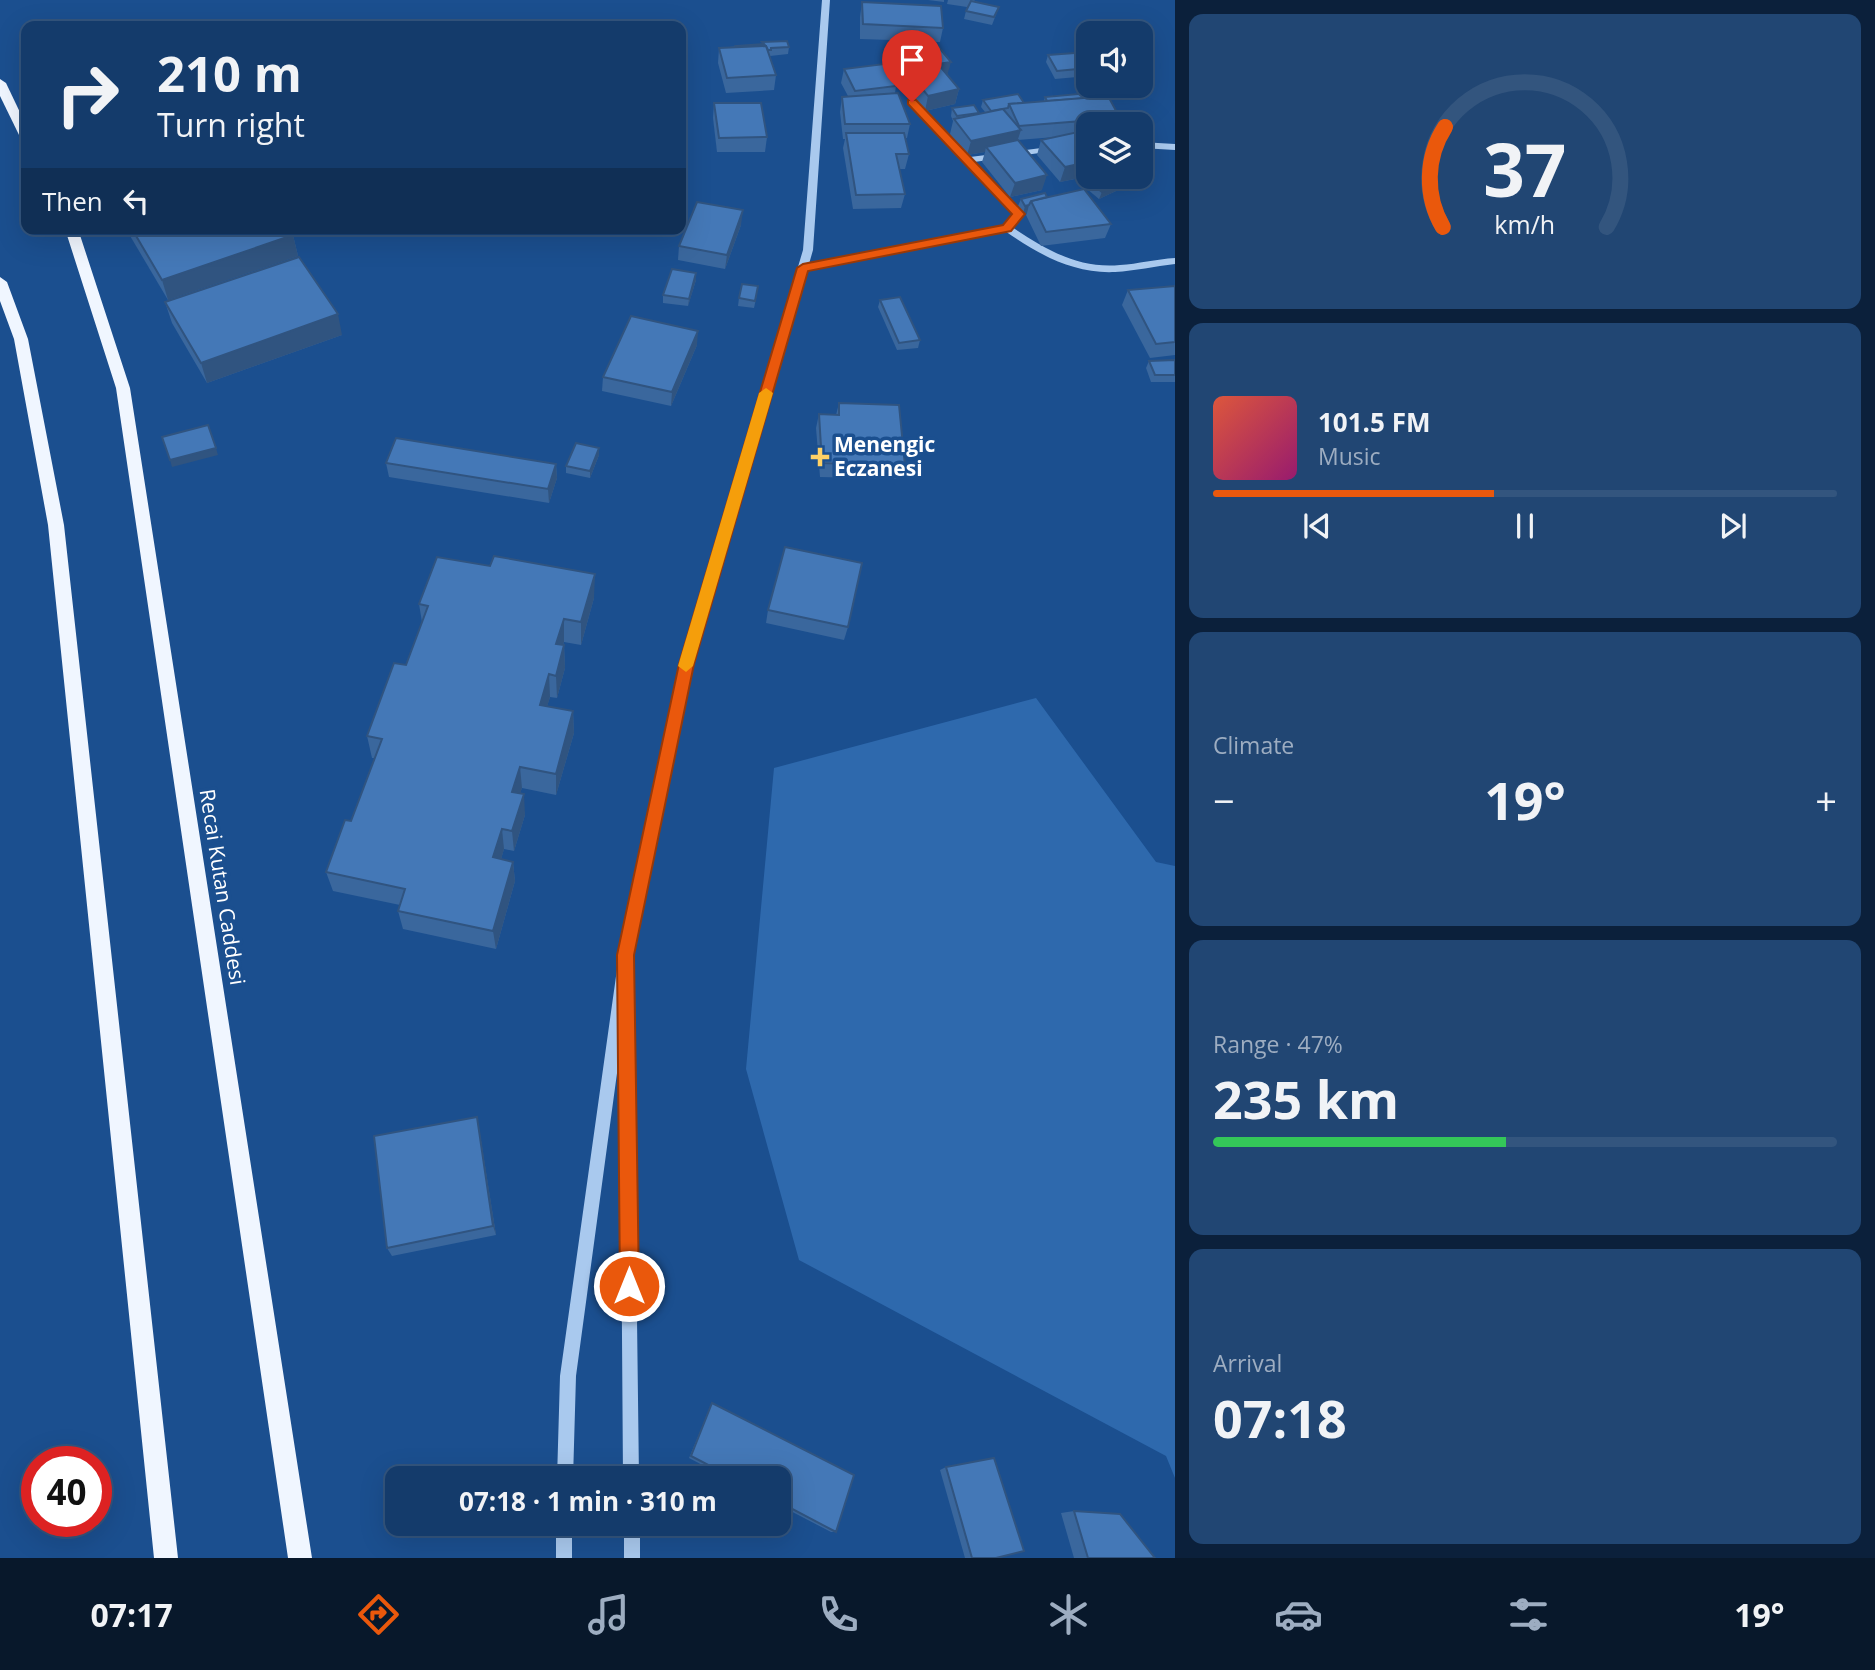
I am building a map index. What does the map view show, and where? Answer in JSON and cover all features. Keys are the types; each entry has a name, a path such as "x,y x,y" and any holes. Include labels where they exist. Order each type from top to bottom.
{"main road":[{"path":"0,83 21,127"},
{"name":"Recai Kutan Caddesi","path":"73,235 123,388 300,1558"},
{"path":"0,282 21,339 56,525 166,1558"}],"street":[{"path":"565,1466 568,1376 626,955 686,664 808,250 826,0"},
{"path":"803,268 1006,228 1019,214 912,102"},
{"path":"968,160 1062,146"},
{"path":"1153,146 1175,147"},
{"path":"1006,228 1069,265 1111,269 1175,261"},
{"path":"626,955 631,1466"},
{"path":"564,1536 564,1558"},
{"path":"632,1536 632,1558"}],"shaded area":[{"path":"1036,698 1156,862 1175,866 1175,1478 1166,1456 799,1260 746,1069 774,768"}],"building":[{"path":"971,1 999,7 994,17 966,11"},
{"path":"862,2 941,6 943,28 863,24"},
{"path":"932,39 951,62 938,64 959,89 928,96 889,48"},
{"path":"787,41 789,47 771,50 766,46 736,46 764,44 762,42"},
{"path":"766,46 776,75 727,78 719,48"},
{"path":"1076,53 1076,69 1057,71 1048,55"},
{"path":"884,64 896,86 855,91 844,69"},
{"path":"898,93 910,124 845,124 842,97"},
{"path":"1018,94 1024,103 1009,104 1008,108 991,111 983,100"},
{"path":"1076,94 1076,98 1089,98 1047,101 1045,97"},
{"path":"1109,98 1117,112 1076,112 1076,121 1019,126 1009,104"},
{"path":"714,103 761,103 767,137 719,138"},
{"path":"974,105 979,113 957,116 952,108"},
{"path":"1003,109 1021,130 971,141 954,119"},
{"path":"1076,132 1076,165 1065,167 1041,140"},
{"path":"846,133 904,133 909,154 896,154 905,194 856,195"},
{"path":"1018,140 1047,175 1015,183 986,147"},
{"path":"1084,189 1111,224 1046,232 1031,201"},
{"path":"1045,193 1047,197 1031,201 1025,206 1021,199"},
{"path":"697,202 743,210 727,255 679,246 684,235 686,235"},
{"path":"136,235 293,235 162,280"},
{"path":"299,257 338,314 201,363 165,302"},
{"path":"672,269 696,273 689,299 663,295"},
{"path":"742,284 758,286 755,301 739,298"},
{"path":"1175,286 1175,342 1156,344 1128,290"},
{"path":"900,297 920,340 899,343 880,300"},
{"path":"631,316 698,331 672,392 603,377"},
{"path":"1175,360 1175,375 1155,375 1149,361"},
{"path":"839,403 899,405 905,466 822,463 819,414 839,415"},
{"path":"208,425 216,448 170,460 162,437"},
{"path":"396,438 556,464 548,489 386,463"},
{"path":"576,443 599,448 590,471 566,466"},
{"path":"785,547 862,563 848,627 768,610"},
{"path":"494,556 595,574 581,622 564,619 556,644 564,645 556,676 549,674 540,705 573,711 556,774 520,767 512,792 524,794 512,831 502,829 493,857 513,862 493,931 398,911 405,889 326,872 345,820 351,821 382,739 367,736 394,663 406,665 428,606 419,604 437,557 490,566"},
{"path":"477,1117 493,1226 387,1248 374,1136"},
{"path":"712,1403 854,1475 836,1532 791,1508 791,1466 710,1466 691,1456"},
{"path":"994,1458 1024,1551 996,1558 972,1558 946,1467"},
{"path":"1074,1511 1120,1514 1155,1558 1088,1558"}],"slow traffic":[{"path":"686,666 766,393"}],"place":[{"name":"Menengic Eczanesi","path":"820,457"}],"route":[{"path":"629,1286 626,955 686,664 803,268 1006,228 1019,214 912,102"}]}
